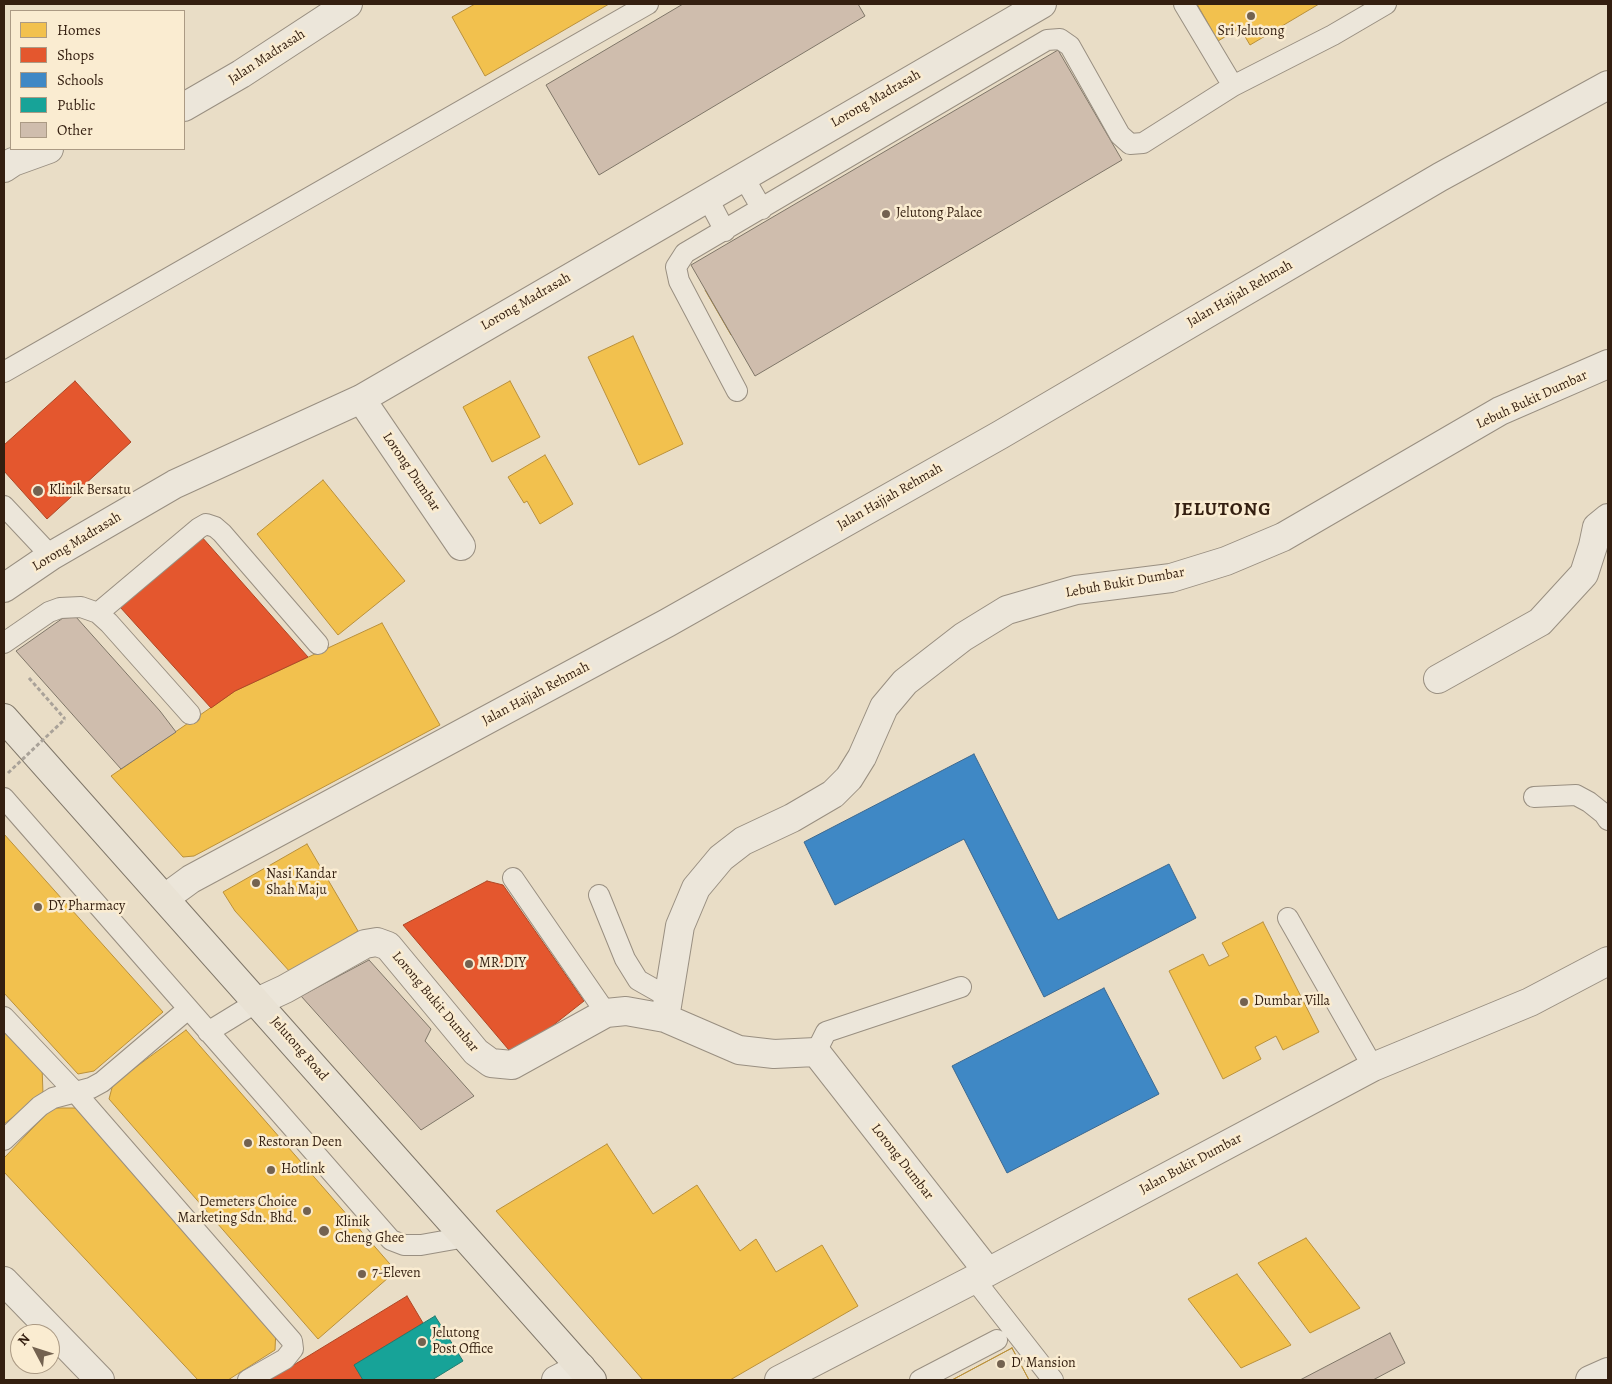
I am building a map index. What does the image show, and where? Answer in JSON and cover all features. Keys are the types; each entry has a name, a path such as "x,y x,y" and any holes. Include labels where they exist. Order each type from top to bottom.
{"main road":[{"name":"Jelutong Road","path":"4,718 586,1374"}],"street":[{"name":"Jalan Madrasah","path":"185,106 241,74 348,4"},
{"name":"Lorong Madrasah","path":"4,588 51,556 174,484 361,399 1042,4"},
{"name":"Jalan Hajjah Rehmah","path":"165,898 191,879 667,623 1000,435 1440,177 1608,85"},
{"path":"4,168 13,162 46,150"},
{"name":"Lebuh Bukit Dumbar","path":"666,1007 680,926 696,888 721,858 743,841 792,818 833,794 849,778 862,757 884,707 889,700 905,682 963,637 1007,610 1076,590 1170,578 1226,560 1282,537 1500,411 1605,371"},
{"name":"Lorong Dumbar","path":"361,399 461,546"},
{"path":"1438,679 1540,622 1584,574 1594,546 1597,527 1608,518"},
{"name":"Lorong Bukit Dumbar","path":"257,1002 285,989 365,944 377,942 388,946 476,1052 491,1063 512,1065 606,1013 666,1007 739,1050 774,1054 816,1052"},
{"name":"Jalan Bukit Dumbar","path":"779,1380 981,1276 1373,1067 1530,1002 1608,961"},
{"name":"Lorong Dumbar","path":"816,1052 981,1276"},
{"path":"4,1281 100,1380"},
{"path":"1590,1380 1608,1372"},
{"path":"556,1380 586,1374"}],"lane":[{"path":"4,372 648,4"},
{"path":"1184,4 1233,86"},
{"path":"736,391 679,280 676,267 685,254 1046,40 1060,39 1070,46 1120,135 1130,144 1143,143 1233,86 1333,35 1386,4"},
{"path":"743,176 762,209"},
{"path":"707,197 725,231"},
{"path":"4,506 51,556"},
{"path":"98,613 198,528 206,524 215,527 222,533 318,644"},
{"path":"4,643 49,612 60,608 81,607 98,613 190,714"},
{"path":"1534,797 1576,795 1589,802 1604,814 1608,820"},
{"path":"4,798 391,1240 404,1245 422,1245 466,1237"},
{"path":"513,878 606,1013"},
{"path":"599,895 625,959 638,980 666,1007"},
{"path":"1288,918 1373,1067"},
{"path":"816,1052 826,1032 961,987"},
{"path":"208,1032 257,1002"},
{"path":"4,1140 40,1106 53,1098 76,1093 102,1082 188,1009"},
{"path":"4,1017 76,1093 292,1341 293,1350 285,1358 248,1380"},
{"path":"981,1276 1052,1380"},
{"path":"931,1378 997,1340"}],"path":[{"path":"8,773 66,719 30,678"}],"building: Homes":[{"path":"475,4 609,4 485,76 452,17"},
{"name":"Sri Jelutong","path":"1197,4 1319,4 1250,45 1240,28 1218,41"},
{"name":"Jelutong Palace","path":"1041,92 1067,137 731,335 705,290"},
{"path":"633,336 683,444 639,465 588,357"},
{"path":"510,381 540,437 492,462 463,407"},
{"path":"545,455 573,504 540,524 527,501 524,503 508,477"},
{"path":"323,480 405,581 338,635 257,534"},
{"path":"382,623 440,725 194,856 183,857 111,776 235,691"},
{"path":"4,834 163,1012 94,1071 78,1074 4,993"},
{"path":"307,844 358,931 291,973 235,911 223,892"},
{"name":"Dumbar Villa","path":"1263,922 1319,1032 1283,1050 1276,1036 1255,1047 1261,1059 1223,1079 1169,971 1203,954 1209,966 1229,956 1222,943"},
{"path":"4,1025 42,1066 43,1094 4,1124"},
{"path":"186,1030 396,1271 318,1339 109,1099 113,1084"},
{"path":"52,1108 77,1108 276,1328 275,1350 228,1380 198,1380 4,1172 4,1158"},
{"path":"607,1144 653,1214 697,1185 740,1251 756,1239 776,1272 822,1245 858,1306 730,1380 643,1380 496,1211"},
{"path":"1306,1238 1360,1308 1310,1333 1258,1263"},
{"path":"1237,1274 1291,1345 1241,1368 1188,1299"},
{"name":"D' Mansion","path":"1012,1348 1029,1380 952,1380"},
{"name":"D' Mansion","path":"1012,1348 1029,1380 952,1380"}],"building: Shops":[{"path":"75,381 131,442 47,519 4,471 4,445"},
{"path":"201,536 308,657 235,691 211,708 120,607"},
{"path":"487,881 503,885 584,1001 514,1056 403,925"},
{"path":"407,1296 423,1323 354,1365 363,1380 269,1380"}],"building: Schools":[{"path":"974,754 1058,920 1169,864 1196,918 1044,997 964,839 835,905 804,842"},
{"path":"1104,988 1159,1094 1007,1173 952,1066"}],"building: Public":[{"name":"Jelutong Post Office","path":"435,1316 463,1361 432,1380 363,1380 354,1365"}],"building: Other":[{"path":"683,4 858,4 865,16 599,175 546,85"},
{"path":"1058,50 1122,160 755,376 691,265"},
{"path":"76,617 160,711 176,732 121,769 16,651 63,618"},
{"path":"369,960 431,1029 425,1041 474,1096 421,1130 301,996"},
{"path":"1390,1333 1405,1363 1373,1380 1300,1380"}],"place":[{"name":"Sri Jelutong","path":"1251,16"},
{"name":"Jelutong Palace","path":"886,214"},
{"name":"Klinik Bersatu","path":"38,491"},
{"name":"Nasi Kandar Shah Maju","path":"256,883"},
{"name":"DY Pharmacy","path":"38,907"},
{"name":"MR.DIY","path":"469,964"},
{"name":"Dumbar Villa","path":"1244,1002"},
{"name":"Restoran Deen","path":"248,1143"},
{"name":"Hotlink","path":"271,1170"},
{"name":"Demeters Choice Marketing Sdn. Bhd.","path":"307,1211"},
{"name":"Klinik Cheng Ghee","path":"324,1231"},
{"name":"7-Eleven","path":"362,1274"},
{"name":"Jelutong Post Office","path":"422,1342"},
{"name":"D' Mansion","path":"1001,1364"}],"district":[{"name":"JELUTONG","path":"1223,510"}]}
